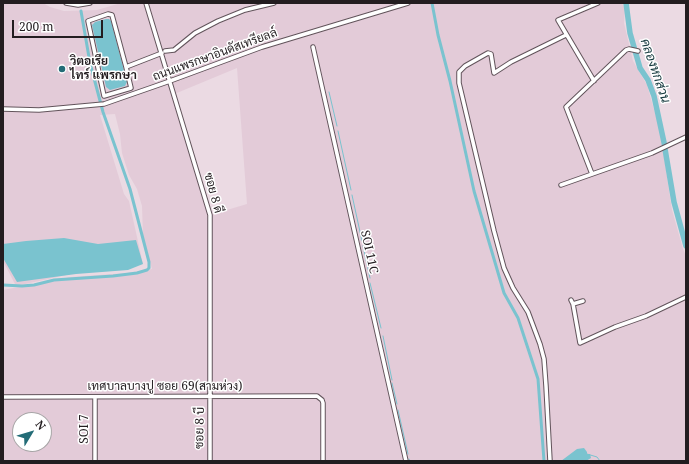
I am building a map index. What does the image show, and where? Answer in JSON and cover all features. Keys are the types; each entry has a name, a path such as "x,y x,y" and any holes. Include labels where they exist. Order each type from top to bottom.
{"street":[{"path":"66,3 78,5 90,3"},
{"name":"ซอย 8 ดี","path":"146,3 164,52 170,82 210,215 211,396"},
{"path":"126,67 164,52 174,50 195,33 218,21 245,10 274,3"},
{"name":"ถนนแพรกษาอินดัสเทรียลล์","path":"3,109 39,110 104,104 170,82 262,47 408,3"},
{"path":"594,81 558,20 598,3"},
{"path":"108,14 112,15 126,67 131,88 104,96 88,21 108,14"},
{"path":"550,461 543,357 536,332 528,312 504,268 461,90 459,72 465,66 488,53 491,54 494,73 511,62 566,35"},
{"name":"SOI 11C","path":"313,47 406,461"},
{"path":"592,174 566,107 629,48 638,51"},
{"path":"561,185 652,153 686,137"},
{"path":"571,300 580,343 615,327 646,316 686,297"},
{"path":"573,304 583,301"},
{"name":"ซอย 8 บี","path":"210,461 211,396"},
{"name":"เทศบาลบางปู ซอย 69(สามห่วง)","path":"3,398 317,396 323,403 323,461"},
{"name":"SOI 7","path":"95,461 96,397"}],"shaded area":[{"path":"3,3 43,3 50,7 64,11 97,10 121,3 622,3 625,9 624,23 633,61 647,85 660,130 672,210 686,256 686,461 3,461 3,290 71,277 127,273 152,269 143,236 142,206 137,189 129,175 122,153 120,134 115,114 100,115 124,194 129,201 143,264 71,274 16,286 3,261","holes":["237,68 247,204 210,215 172,95"]}],"water":[{"path":"106,19 111,21 127,82 125,86 110,90 106,87 92,25 95,22"},
{"path":"64,238 98,244 136,240 143,264 128,270 76,274 17,282 3,258 3,244"},
{"path":"584,448 587,454 590,454 591,458 586,461 561,461 577,449"}],"waterway":[{"path":"432,3 474,191 504,293 518,318 538,379 544,461"},
{"name":"คลองหกส่วน","path":"626,3 630,33 640,68 648,80 654,96 665,147"},
{"path":"3,285 22,286 34,285 54,280 113,276 137,273 149,268 149,262 130,189 103,112 90,63 81,11"},
{"path":"329,92 337,126"},
{"path":"338,131 351,190"},
{"name":"คลองหกส่วน","path":"665,149 674,202 686,246"},
{"path":"352,195 362,241"},
{"path":"363,246 370,278"},
{"path":"370,283 381,328"},
{"path":"383,336 392,380"},
{"path":"392,383 397,404"},
{"path":"398,410 408,454"},
{"path":"587,454 597,457 600,461"}],"place":[{"name":"วิตอเรีย ไทร์ แพรกษา","path":"62,69"}]}
